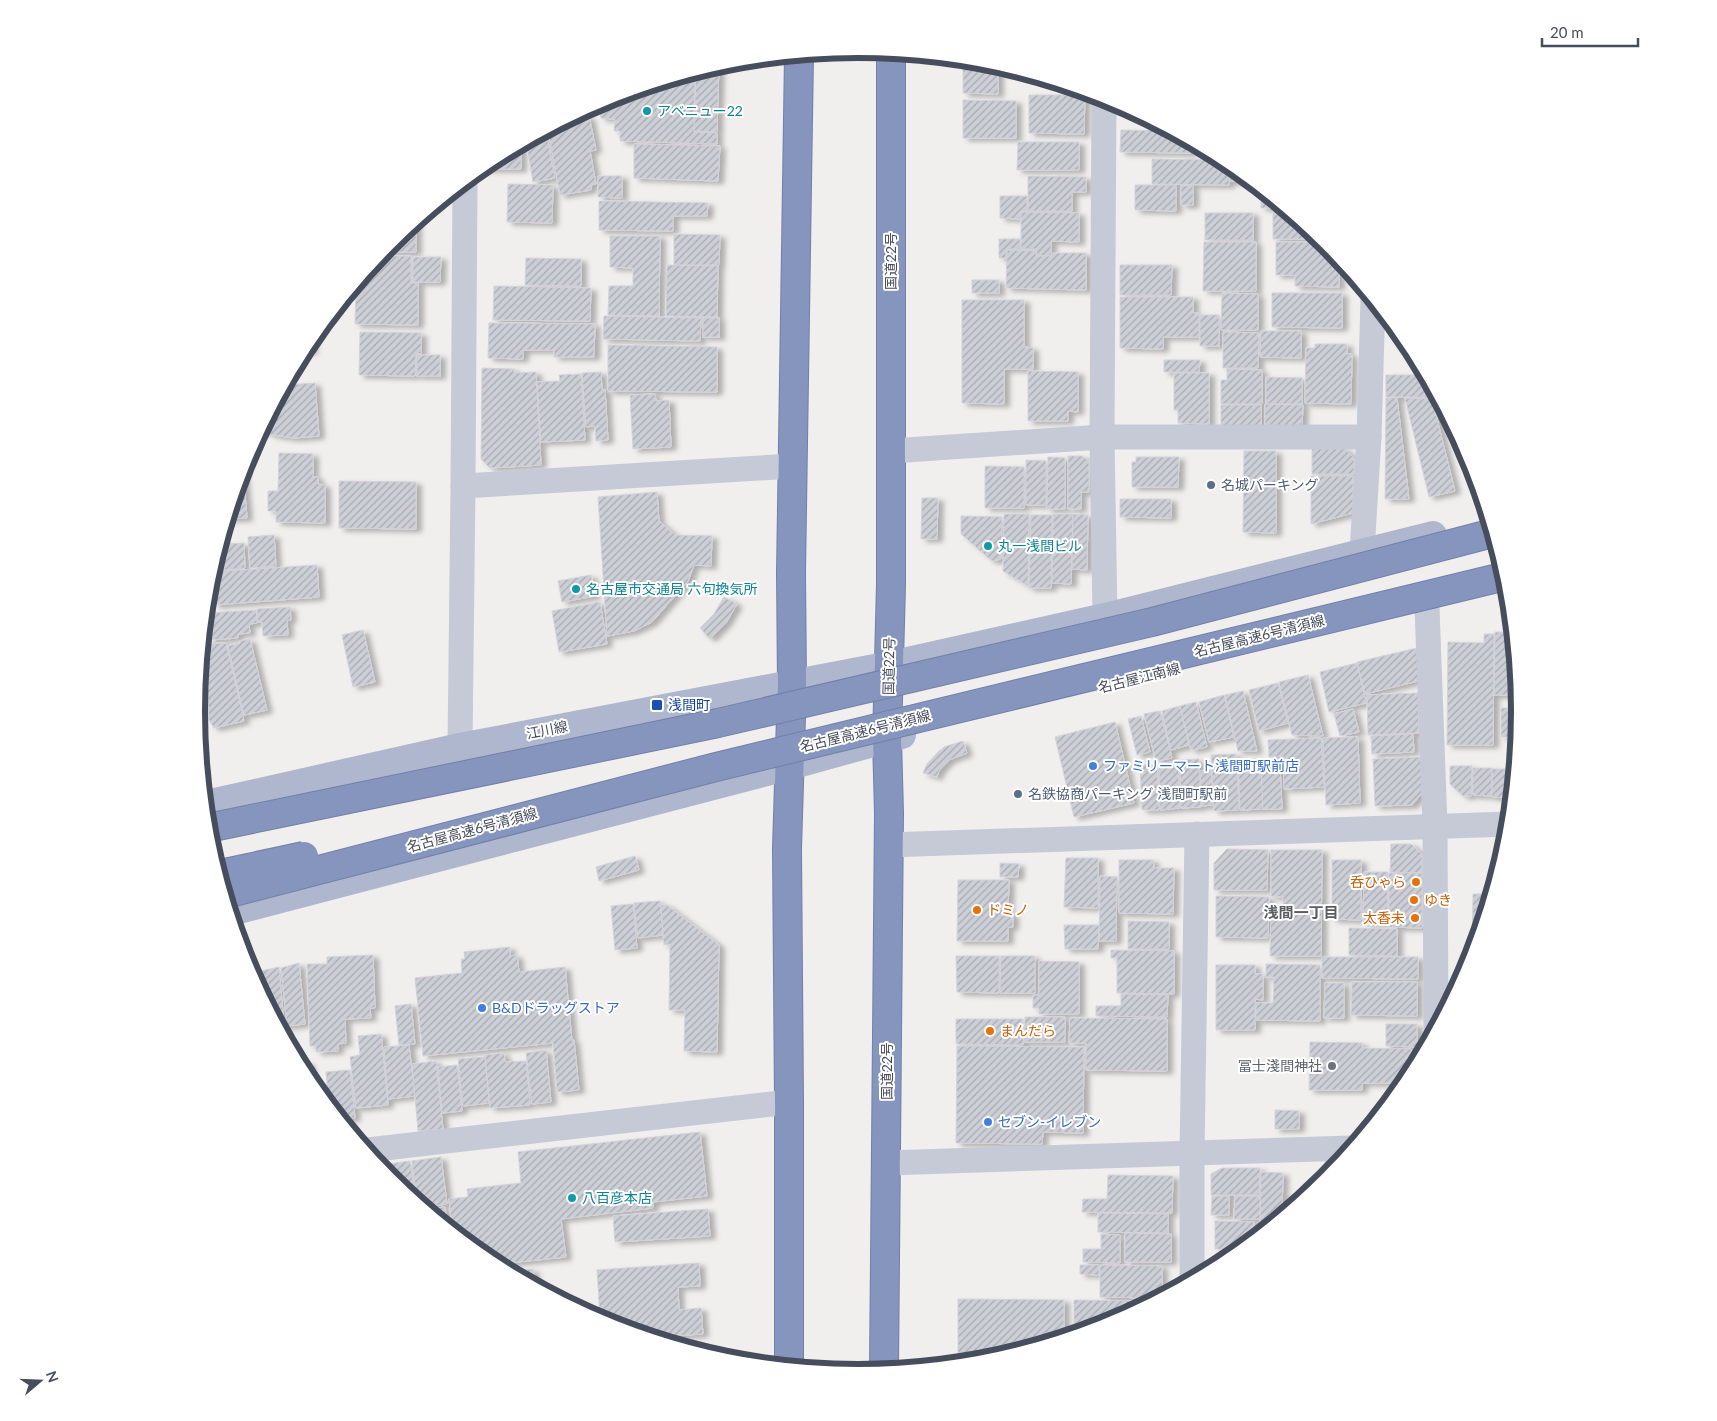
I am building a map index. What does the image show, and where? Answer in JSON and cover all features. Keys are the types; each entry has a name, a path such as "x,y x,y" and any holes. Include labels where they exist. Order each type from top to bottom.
{"highway":[{"name":"国道22号","path":"884,1363 887,739 890,665 892,59"},
{"path":"789,1359 787,849 792,684 791,590 798,61"},
{"path":"219,841 446,791 718,723 1152,622 1487,535"},
{"name":"名古屋高速6号清須線","path":"232,893 716,767 1498,578"},
{"path":"216,826 718,723"},
{"path":"226,873 716,767"}],"main road":[{"path":"890,665 1105,617 1484,523"},
{"name":"名古屋江南線","path":"887,739 1500,590"},
{"name":"江川線","path":"212,803 460,747 890,665"},
{"path":"237,911 887,739"}],"street":[{"path":"1104,105 1102,437 1105,617"},
{"path":"460,747 464,486 465,189"},
{"path":"1362,552 1369,437 1373,308"},
{"path":"891,451 1102,437 1369,437"},
{"path":"464,486 793,466"},
{"path":"1427,607 1435,826 1436,1014"},
{"path":"888,845 1501,824"},
{"path":"1192,1272 1197,834"},
{"path":"376,1149 789,1102"},
{"path":"886,1163 1342,1148"}],"building":[{"path":"963,66 998,73 998,94 963,93"},
{"path":"719,73 717,132 694,131 696,78"},
{"name":"アベニュー22","path":"695,79 694,132 717,133 717,144 620,141 620,131 614,131 615,119 601,118 600,111 609,107 649,92"},
{"path":"1029,95 1076,95 1085,98 1084,134 1029,133"},
{"path":"963,100 1016,101 1016,138 963,138"},
{"path":"589,116 596,150 590,151 596,184 591,185 591,190 560,195 549,136"},
{"path":"1121,130 1158,131 1191,149 1191,153 1120,152"},
{"path":"547,137 555,178 533,182 527,148"},
{"path":"1018,142 1079,142 1079,170 1017,170"},
{"path":"634,144 720,146 718,181 634,178"},
{"path":"521,152 521,169 495,169"},
{"path":"1152,159 1208,160 1218,166 1218,171 1225,171 1229,173 1229,185 1152,184"},
{"path":"1230,174 1241,181 1230,181"},
{"path":"598,176 622,176 622,198 598,197"},
{"path":"1028,176 1086,177 1086,192 1072,192 1072,211 1028,211"},
{"path":"508,184 553,185 552,223 507,222"},
{"path":"1135,185 1176,185 1176,211 1135,210"},
{"path":"1181,185 1193,186 1193,205 1181,205"},
{"path":"1000,196 1027,196 1027,211 1020,211 1020,219 1000,218"},
{"path":"1261,199 1264,199 1271,205 1271,208 1261,208"},
{"path":"599,201 708,203 707,216 673,216 673,231 599,230"},
{"path":"1273,211 1278,211 1309,239 1273,239"},
{"path":"1021,212 1079,213 1079,242 1051,241 1051,256 1036,255 1037,249 1021,249"},
{"path":"1205,213 1253,213 1253,240 1205,240"},
{"path":"416,231 416,252 394,252"},
{"path":"674,234 720,235 719,265 674,265"},
{"path":"610,236 660,236 659,316 608,315 609,286 633,286 633,268 610,267"},
{"path":"999,239 1020,239 1020,249 1006,249 1006,258 999,258"},
{"path":"1204,242 1256,242 1256,291 1203,291"},
{"path":"1276,242 1313,242 1339,269 1339,287 1295,286 1295,275 1276,275"},
{"path":"1007,250 1036,251 1036,256 1052,256 1053,253 1086,253 1086,290 1006,288"},
{"path":"390,256 411,256 411,283 418,283 418,325 355,324 356,294"},
{"path":"413,257 441,257 440,282 413,282"},
{"path":"526,258 581,259 581,286 525,285"},
{"path":"667,265 718,266 717,317 666,316"},
{"path":"1120,265 1172,265 1171,295 1120,295"},
{"path":"972,280 999,280 999,293 972,293"},
{"path":"494,286 591,288 590,321 493,320"},
{"path":"1222,293 1258,294 1258,330 1221,330"},
{"path":"1272,293 1342,293 1342,328 1272,327"},
{"path":"1120,297 1193,297 1193,313 1199,313 1199,337 1163,337 1163,349 1120,348"},
{"path":"962,300 1024,300 1024,347 1033,348 1033,369 1004,369 1004,404 962,403"},
{"path":"1200,315 1219,315 1219,346 1200,346"},
{"path":"604,316 701,318 700,341 603,339"},
{"path":"703,318 719,318 719,337 703,337"},
{"path":"489,323 595,324 594,357 554,357 554,350 523,350 523,359 488,358"},
{"path":"1261,331 1301,331 1301,358 1260,357"},
{"path":"360,332 421,333 421,354 416,353 415,376 359,375"},
{"path":"1223,332 1259,333 1258,368 1223,368"},
{"path":"1315,344 1347,344 1347,354 1352,354 1351,404 1305,403 1306,348 1315,348"},
{"path":"608,345 717,347 717,392 608,391"},
{"path":"417,355 440,355 440,376 417,376"},
{"path":"1164,360 1200,360 1199,372 1164,372"},
{"path":"482,368 514,369 514,373 536,372 541,465 490,468 481,459"},
{"path":"1227,369 1262,370 1262,404 1221,404 1221,380 1227,380"},
{"path":"1028,371 1078,372 1078,412 1068,411 1068,421 1028,421"},
{"path":"601,372 602,390 605,389 608,440 596,441 595,426 586,427 582,373"},
{"path":"1174,373 1209,373 1209,424 1178,423 1178,410 1174,410"},
{"path":"581,374 585,440 541,442 537,382 560,381 559,375"},
{"path":"1386,375 1418,375 1431,397 1386,397"},
{"path":"1266,377 1302,378 1302,404 1266,404"},
{"path":"315,383 319,436 294,438 268,433 293,385"},
{"path":"655,394 656,401 669,400 671,447 633,449 630,395"},
{"path":"1386,398 1397,398 1409,499 1385,499"},
{"path":"1405,398 1432,399 1455,491 1429,497"},
{"path":"1265,404 1303,405 1302,427 1265,427"},
{"path":"1221,405 1261,405 1261,427 1221,426"},
{"path":"1312,448 1344,448 1354,458 1354,474 1312,474"},
{"path":"1244,451 1276,451 1276,533 1243,532"},
{"path":"279,453 313,454 313,477 318,477 318,484 325,485 325,523 276,522 276,511 268,511 268,491 278,491"},
{"path":"1068,456 1082,456 1089,461 1089,492 1081,492 1081,509 1068,509"},
{"path":"1048,457 1065,458 1065,509 1047,509"},
{"path":"1136,457 1179,457 1178,487 1132,487 1132,462 1136,462"},
{"path":"1026,460 1046,461 1046,505 1026,505"},
{"path":"985,466 1024,467 1024,508 985,508"},
{"path":"1311,476 1353,476 1353,513 1311,524"},
{"path":"339,481 416,482 416,529 339,528"},
{"path":"245,489 247,518 235,519"},
{"path":"657,492 659,521 675,535 712,536 711,566 694,565 688,581 652,622 634,631 607,636 598,497"},
{"path":"922,498 938,498 937,539 921,539"},
{"path":"1120,499 1171,499 1171,518 1120,517"},
{"path":"1004,514 1029,514 1028,586 1003,571"},
{"path":"1053,514 1073,514 1071,584 1052,583"},
{"path":"1073,514 1088,515 1087,570 1072,569"},
{"path":"1031,515 1052,515 1051,588 1029,588"},
{"name":"丸一浅間ビル","path":"961,516 1002,517 1001,559 992,561 961,534"},
{"path":"274,535 276,566 250,568 248,537"},
{"path":"244,543 245,568 221,570 227,544"},
{"path":"317,565 319,597 214,605 221,571"},
{"name":"名古屋市交通局 六句換気所","path":"591,575 595,596 562,602 558,581"},
{"path":"724,597 737,604 726,623 710,639 700,628 714,614"},
{"path":"600,602 607,644 559,652 552,611"},
{"path":"290,607 291,620 287,620 288,635 263,636 262,622 258,622 257,609"},
{"path":"256,610 257,623 249,624 250,633 238,634 238,638 210,640 213,613"},
{"path":"363,630 375,682 353,687 342,635"},
{"path":"1495,632 1507,632 1511,695 1494,695"},
{"path":"1484,634 1494,634 1493,745 1447,745 1448,642 1484,643"},
{"path":"250,639 267,710 244,715 228,646"},
{"path":"226,643 244,721 214,728 209,720 207,675 209,644"},
{"path":"1417,648 1418,681 1365,694 1357,662"},
{"path":"1357,663 1366,703 1329,712 1320,672"},
{"path":"1308,675 1323,736 1292,735 1279,682"},
{"path":"1278,683 1288,723 1259,731 1249,690"},
{"path":"1243,691 1257,751 1238,751 1225,695"},
{"path":"1418,693 1419,733 1368,735 1367,695"},
{"path":"1224,695 1234,737 1209,742 1199,702"},
{"path":"1196,702 1207,747 1191,750 1180,706"},
{"path":"1180,706 1189,745 1171,750 1162,711"},
{"path":"1501,708 1511,708 1510,737 1501,737"},
{"path":"1353,709 1359,732 1340,736 1334,714"},
{"path":"1160,711 1172,758 1156,761 1144,714"},
{"path":"1141,716 1150,752 1137,755 1128,719"},
{"path":"1115,722 1134,803 1074,817 1055,737"},
{"path":"1413,734 1414,752 1372,754 1371,736"},
{"path":"1358,737 1360,803 1326,805 1323,738"},
{"path":"1321,738 1324,787 1284,789 1283,756 1269,757 1268,740"},
{"path":"963,741 967,753 949,760 939,771 937,777 923,773 927,764 944,747"},
{"path":"1236,754 1239,810 1214,811 1211,755"},
{"path":"1421,757 1422,793 1412,805 1375,806 1373,759"},
{"path":"1199,759 1201,807 1181,808 1180,760"},
{"path":"1261,759 1263,809 1240,810 1238,760"},
{"path":"1178,762 1180,808 1160,810 1159,763"},
{"path":"1157,764 1159,810 1142,810 1140,765"},
{"path":"1280,765 1282,809 1263,809 1261,766"},
{"path":"1450,766 1472,766 1471,796 1463,796 1450,784"},
{"path":"1473,768 1492,768 1492,796 1473,795"},
{"path":"1492,769 1509,769 1506,798 1492,797"},
{"path":"1211,770 1213,805 1202,806 1200,771"},
{"path":"1391,844 1411,844 1422,854 1422,873 1390,872"},
{"path":"1227,849 1268,850 1267,890 1214,890 1214,863"},
{"path":"1271,850 1322,850 1321,956 1270,956 1271,909 1283,910 1283,897 1271,896"},
{"path":"635,856 639,870 599,881 596,867"},
{"path":"1066,858 1098,858 1098,908 1064,907"},
{"path":"1119,860 1153,860 1154,868 1174,868 1173,914 1119,913"},
{"path":"1332,860 1361,860 1361,920 1332,919"},
{"path":"1000,863 1019,864 1018,877 1000,877"},
{"path":"1364,872 1388,872 1387,923 1363,923"},
{"path":"1389,873 1422,873 1422,928 1389,927"},
{"path":"1100,876 1117,877 1116,941 1099,941"},
{"path":"958,880 1009,880 1008,913 1013,913 1013,927 1008,927 1008,941 957,941"},
{"path":"1473,894 1485,894 1477,920 1472,932"},
{"path":"1216,896 1269,897 1268,938 1216,937"},
{"path":"660,901 663,935 638,938 634,903"},
{"path":"633,904 637,948 615,950 611,906"},
{"path":"661,905 667,905 719,945 717,1052 684,1051 685,1010 669,1010 670,944 664,945"},
{"path":"1128,921 1169,922 1169,949 1128,949"},
{"path":"1064,925 1099,925 1098,949 1065,949"},
{"path":"1349,928 1397,929 1397,956 1349,955"},
{"path":"510,947 510,956 517,955 519,972 565,967 579,1090 557,1092 553,1043 423,1056 415,978 462,973 461,959 465,959 464,952"},
{"path":"1111,950 1174,951 1174,994 1117,993 1117,958 1111,958"},
{"path":"373,955 375,1008 370,1008 371,1018 345,1019 346,1043 338,1044 338,1051 316,1052 316,1046 310,1046 307,964 327,964 327,957"},
{"path":"956,956 999,956 999,993 957,992"},
{"path":"1001,956 1035,956 1035,993 1000,993"},
{"path":"1322,957 1418,957 1418,979 1322,978"},
{"path":"1039,961 1079,962 1079,1014 1039,1014 1039,1008 1033,1008 1033,995 1039,995"},
{"path":"299,963 305,1024 287,1026 281,968"},
{"path":"1266,964 1320,965 1320,1021 1256,1020 1256,1003 1273,1003 1274,977 1266,977"},
{"path":"1216,965 1255,965 1255,974 1263,974 1263,1000 1255,999 1255,1030 1216,1030"},
{"path":"279,967 284,1019 273,999 260,971"},
{"path":"1352,982 1417,982 1417,1016 1351,1015"},
{"path":"1325,983 1344,983 1344,1018 1324,1018"},
{"path":"1121,994 1168,995 1167,1017 1096,1016 1096,1006 1121,1006"},
{"path":"411,1004 415,1044 399,1045 395,1006"},
{"path":"1025,1017 1065,1017 1065,1042 1024,1042"},
{"path":"1070,1018 1167,1019 1167,1071 1086,1070 1086,1043 1069,1043"},
{"name":"まんだら","path":"956,1019 1023,1019 1023,1045 956,1044"},
{"path":"1386,1024 1417,1024 1417,1047 1386,1046"},
{"path":"381,1034 388,1105 356,1108 350,1057 360,1055 358,1036"},
{"path":"1310,1042 1362,1043 1362,1048 1411,1049 1411,1057 1394,1083 1362,1083 1362,1090 1309,1090"},
{"path":"409,1045 415,1096 388,1099 384,1047"},
{"path":"957,1046 1084,1047 1083,1133 1043,1132 1042,1144 956,1143"},
{"path":"546,1050 551,1102 532,1104 526,1053"},
{"path":"504,1053 505,1062 526,1061 530,1105 490,1108 485,1055"},
{"path":"485,1057 489,1103 463,1106 458,1059"},
{"path":"436,1061 443,1129 418,1131 412,1064"},
{"path":"457,1065 462,1111 442,1113 438,1067"},
{"path":"350,1070 355,1118 349,1118 328,1090 326,1072"},
{"path":"1275,1110 1299,1111 1299,1129 1275,1129"},
{"name":"八百彦本店","path":"700,1132 707,1196 653,1202 653,1208 561,1219 566,1257 511,1263 451,1221 449,1199 468,1197 467,1189 521,1183 518,1152"},
{"path":"441,1157 447,1204 434,1206 416,1189 412,1161"},
{"path":"410,1161 414,1188 397,1172 389,1164"},
{"path":"1222,1168 1260,1168 1259,1195 1211,1195 1211,1174"},
{"path":"1261,1172 1283,1173 1282,1207 1260,1226"},
{"path":"1108,1175 1173,1176 1172,1213 1082,1212 1083,1199 1107,1199"},
{"path":"1212,1196 1229,1196 1229,1215 1211,1215"},
{"path":"1235,1196 1260,1196 1260,1219 1234,1219"},
{"path":"445,1207 446,1216 436,1208"},
{"path":"708,1209 710,1236 615,1242 613,1216"},
{"path":"1098,1213 1168,1214 1168,1233 1098,1232"},
{"path":"1215,1221 1254,1222 1254,1230 1227,1249 1215,1249"},
{"path":"1125,1233 1171,1234 1171,1262 1125,1262"},
{"path":"1101,1234 1120,1235 1120,1263 1083,1262 1083,1249 1101,1249"},
{"path":"699,1263 700,1286 678,1287 679,1310 701,1308 703,1334 672,1336 599,1310 597,1270"},
{"path":"1080,1265 1099,1265 1099,1275 1080,1274"},
{"path":"1100,1265 1162,1266 1162,1288 1147,1296 1143,1298 1100,1297"},
{"path":"533,1269 534,1277 532,1276 522,1270"},
{"path":"958,1299 1064,1300 1064,1330 1028,1341 958,1356"},
{"path":"1074,1300 1137,1301 1108,1314 1074,1327"}],"place":[{"name":"アベニュー22","path":"647,111"},
{"name":"名城パーキング","path":"1211,485"},
{"name":"丸一浅間ビル","path":"988,546"},
{"name":"名古屋市交通局 六句換気所","path":"576,589"},
{"name":"浅間町","path":"657,705"},
{"name":"ファミリーマート浅間町駅前店","path":"1093,766"},
{"name":"名鉄協商パーキング 浅間町駅前","path":"1018,794"},
{"name":"呑ひゃら","path":"1416,882"},
{"name":"ゆき","path":"1414,900"},
{"name":"ドミノ","path":"977,910"},
{"name":"太香未","path":"1415,918"},
{"name":"B&Dドラッグストア","path":"482,1008"},
{"name":"まんだら","path":"990,1031"},
{"name":"冨士淺間神社","path":"1332,1066"},
{"name":"セブン-イレブン","path":"988,1122"},
{"name":"八百彦本店","path":"572,1198"}],"district":[{"name":"浅間一丁目","path":"1301,913"}]}
